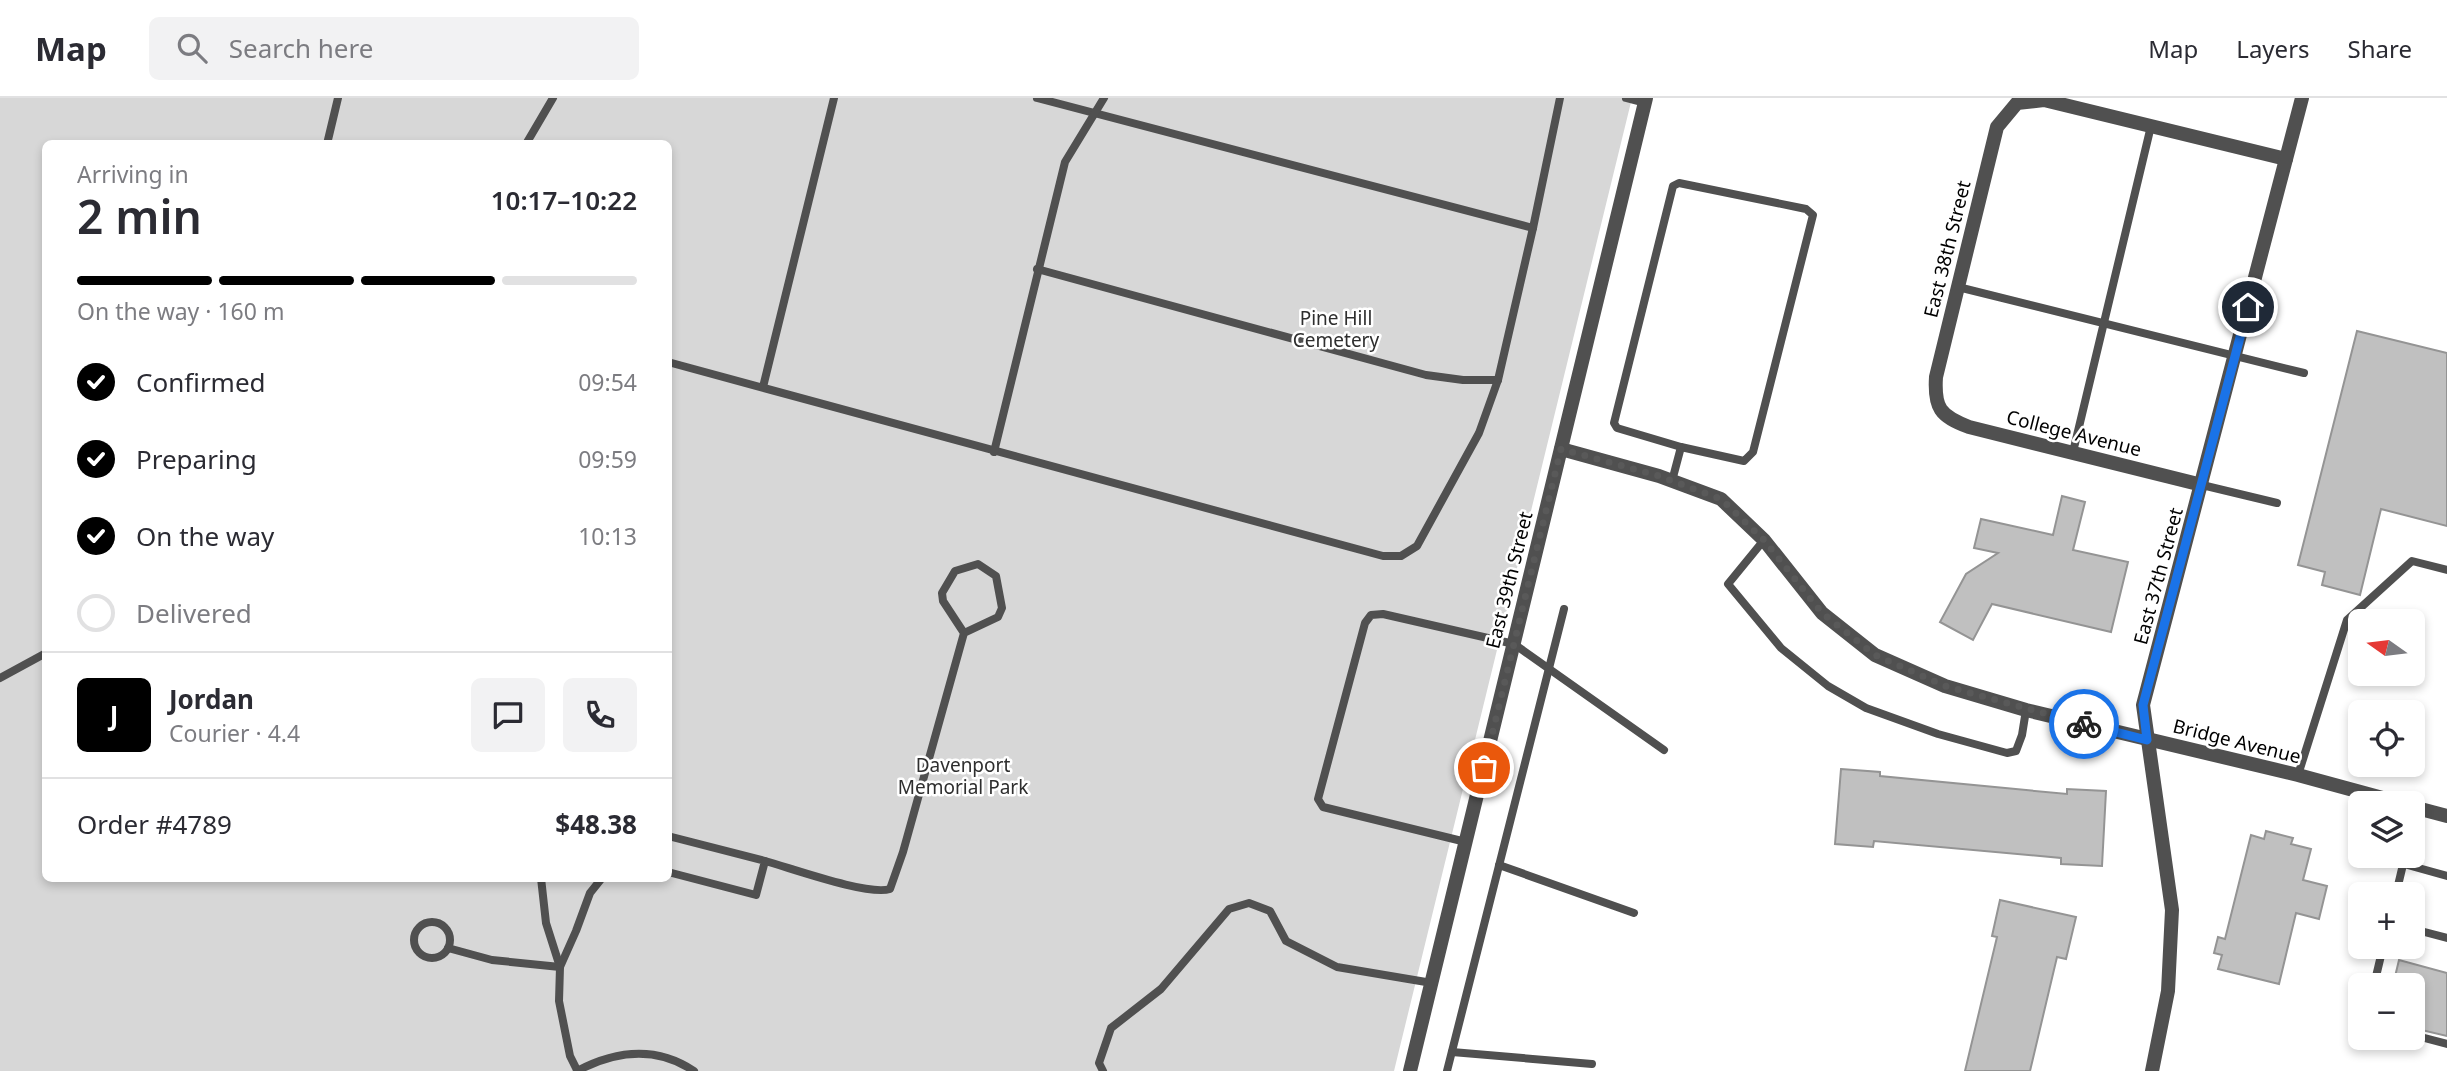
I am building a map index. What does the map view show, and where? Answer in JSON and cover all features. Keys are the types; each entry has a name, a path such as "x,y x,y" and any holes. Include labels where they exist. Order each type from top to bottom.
{"street":[{"name":"East 37th Street","path":"2152,1071 2168,991 2172,910 2143,705 2302,98"},
{"name":"East 38th Street","path":"1940,410 1935,394 1936,377 1997,127 2006,113 2017,103 2044,100 2151,126"},
{"name":"East 39th Street","path":"1410,1071 1645,101"},
{"path":"2151,126 2286,159"},
{"name":"College Avenue","path":"1940,410 1954,421 1969,427 2202,485"},
{"name":"Bridge Avenue","path":"1561,449 1672,481 1721,499 1764,540 1822,613 1875,655 1945,686 2026,710 2357,791"},
{"path":"2425,810 2447,816"}],"lane":[{"path":"328,140 338,98"},
{"path":"528,140 553,98"},
{"path":"763,387 834,98"},
{"path":"1037,98 1533,228"},
{"path":"994,452 1065,162 1104,98"},
{"path":"672,363 1383,556 1401,556 1417,546 1479,433 1498,380 1560,98"},
{"path":"1626,98 1645,101"},
{"path":"2073,452 2151,126"},
{"path":"1679,183 1806,209 1813,215 1753,452 1744,461 1681,447 1617,428 1614,423 1673,186 1679,183"},
{"path":"1037,269 1426,375 1463,380 1498,380"},
{"path":"1958,287 2304,373"},
{"path":"1672,481 1681,447"},
{"path":"2202,485 2277,503"},
{"path":"1764,540 1728,584 1781,648 1828,686 1866,708 1938,734 2007,753 2016,751 2026,710"},
{"path":"2298,775 2347,620 2412,561 2447,570"},
{"path":"672,837 863,888 882,892 890,889 903,852 964,633 943,601 942,593 955,571 978,564 996,576 1002,607 998,617 964,633"},
{"path":"1447,1071 1564,609"},
{"path":"1466,842 1323,807 1318,799 1365,623 1371,615 1383,614 1514,644 1664,750"},
{"path":"0,678 42,655"},
{"path":"672,873 756,895 765,861"},
{"path":"1499,865 1634,913"},
{"path":"2425,868 2447,876"},
{"path":"541,882 546,922 560,967 559,1002 570,1056 577,1071 611,1056 637,1053 680,1062 694,1071"},
{"path":"560,967 590,892 599,882"},
{"path":"1103,1071 1100,1063 1111,1028 1161,989 1229,909 1249,902 1270,911 1286,941 1337,967 1432,983"},
{"path":"427,922 440,923 449,933 448,948 439,957 423,956 415,947 416,931 427,922"},
{"path":"2425,932 2447,938"},
{"path":"448,948 492,960 560,967"},
{"path":"2425,1038 2447,1044"},
{"path":"1452,1052 1592,1064"}],"green space":[{"path":"0,98 1632,98 1394,1071 0,1071"}],"building":[{"path":"2357,331 2447,353 2447,526 2381,509 2360,595 2322,585 2325,572 2298,565"},
{"path":"2062,496 2085,502 2073,550 2128,562 2111,632 1992,604 1973,640 1940,622 1966,574 1998,553 1974,548 1981,519 2053,535"},
{"path":"1841,769 1880,772 1880,776 2067,794 2067,789 2106,791 2102,866 2061,864 2061,858 1874,841 1873,847 1835,844"},
{"path":"2266,831 2293,838 2291,844 2311,849 2303,880 2327,886 2319,919 2296,913 2279,984 2218,969 2222,955 2214,953 2218,937 2225,939 2251,835 2264,839"},
{"path":"2000,900 2076,917 2066,959 2057,957 2030,1071 1965,1071 1997,937 1992,936"},
{"path":"2399,960 2447,973 2447,1036 2425,1031 2425,973 2396,973"}],"way so far":[{"path":"1484,768 1561,449 1659,476 1721,499 1764,540 1822,613 1875,655 1945,686 2084,724"}],"route":[{"path":"2084,724 2147,740 2143,705 2248,307"}],"park label":[{"name":"Pine Hill Cemetery","path":"1336,329"},
{"name":"Davenport Memorial Park","path":"963,776"}]}
